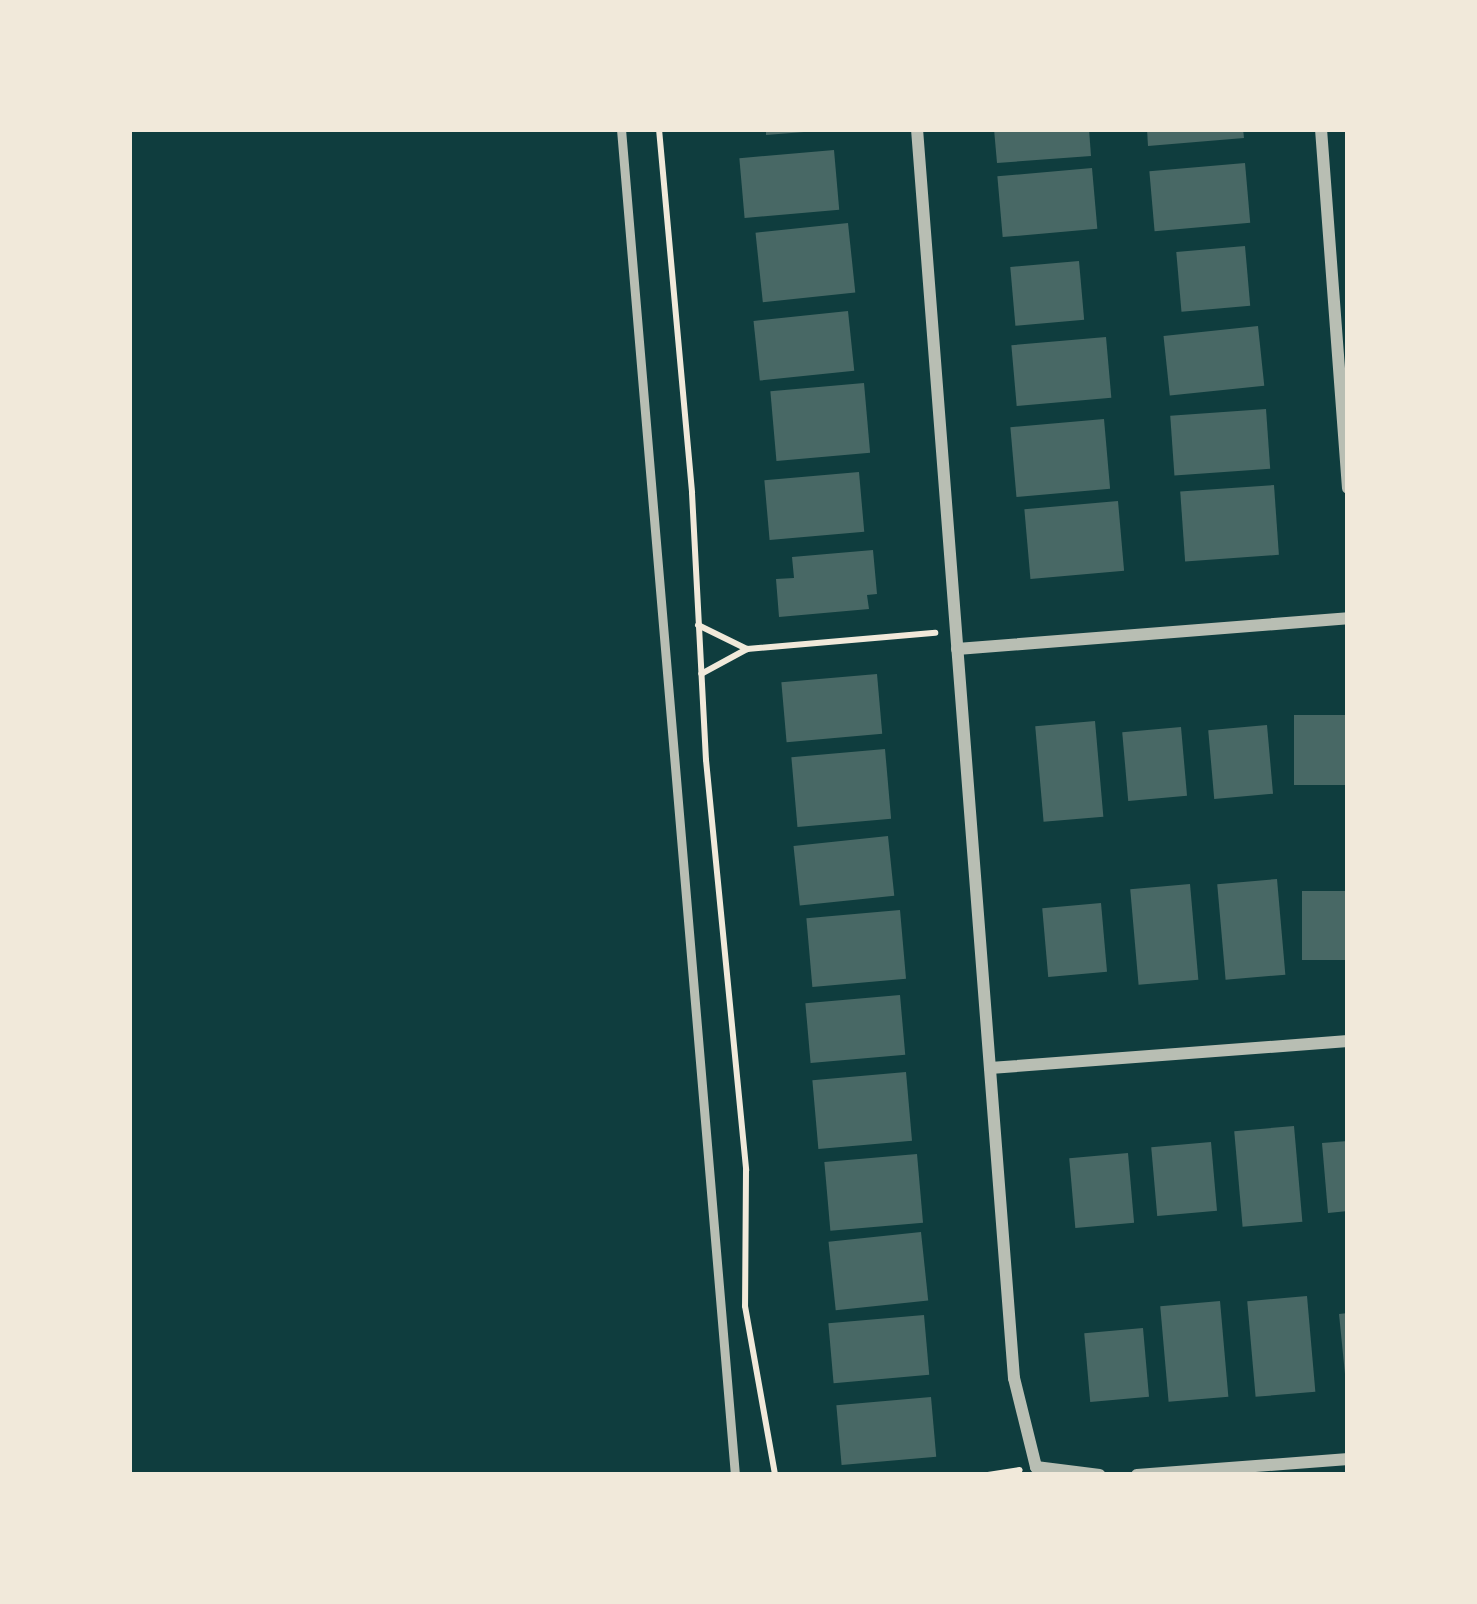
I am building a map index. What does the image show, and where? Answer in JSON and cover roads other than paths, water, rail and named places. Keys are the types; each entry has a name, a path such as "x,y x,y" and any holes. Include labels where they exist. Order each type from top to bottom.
{"street":[{"path":"917,129 1014,1378 1036,1467 1100,1475"},
{"path":"1321,129 1348,488"},
{"path":"957,649 1348,618"},
{"path":"990,1068 1348,1041"},
{"path":"1137,1475 1348,1459"}],"lane":[{"path":"621,129 735,1475"}]}
